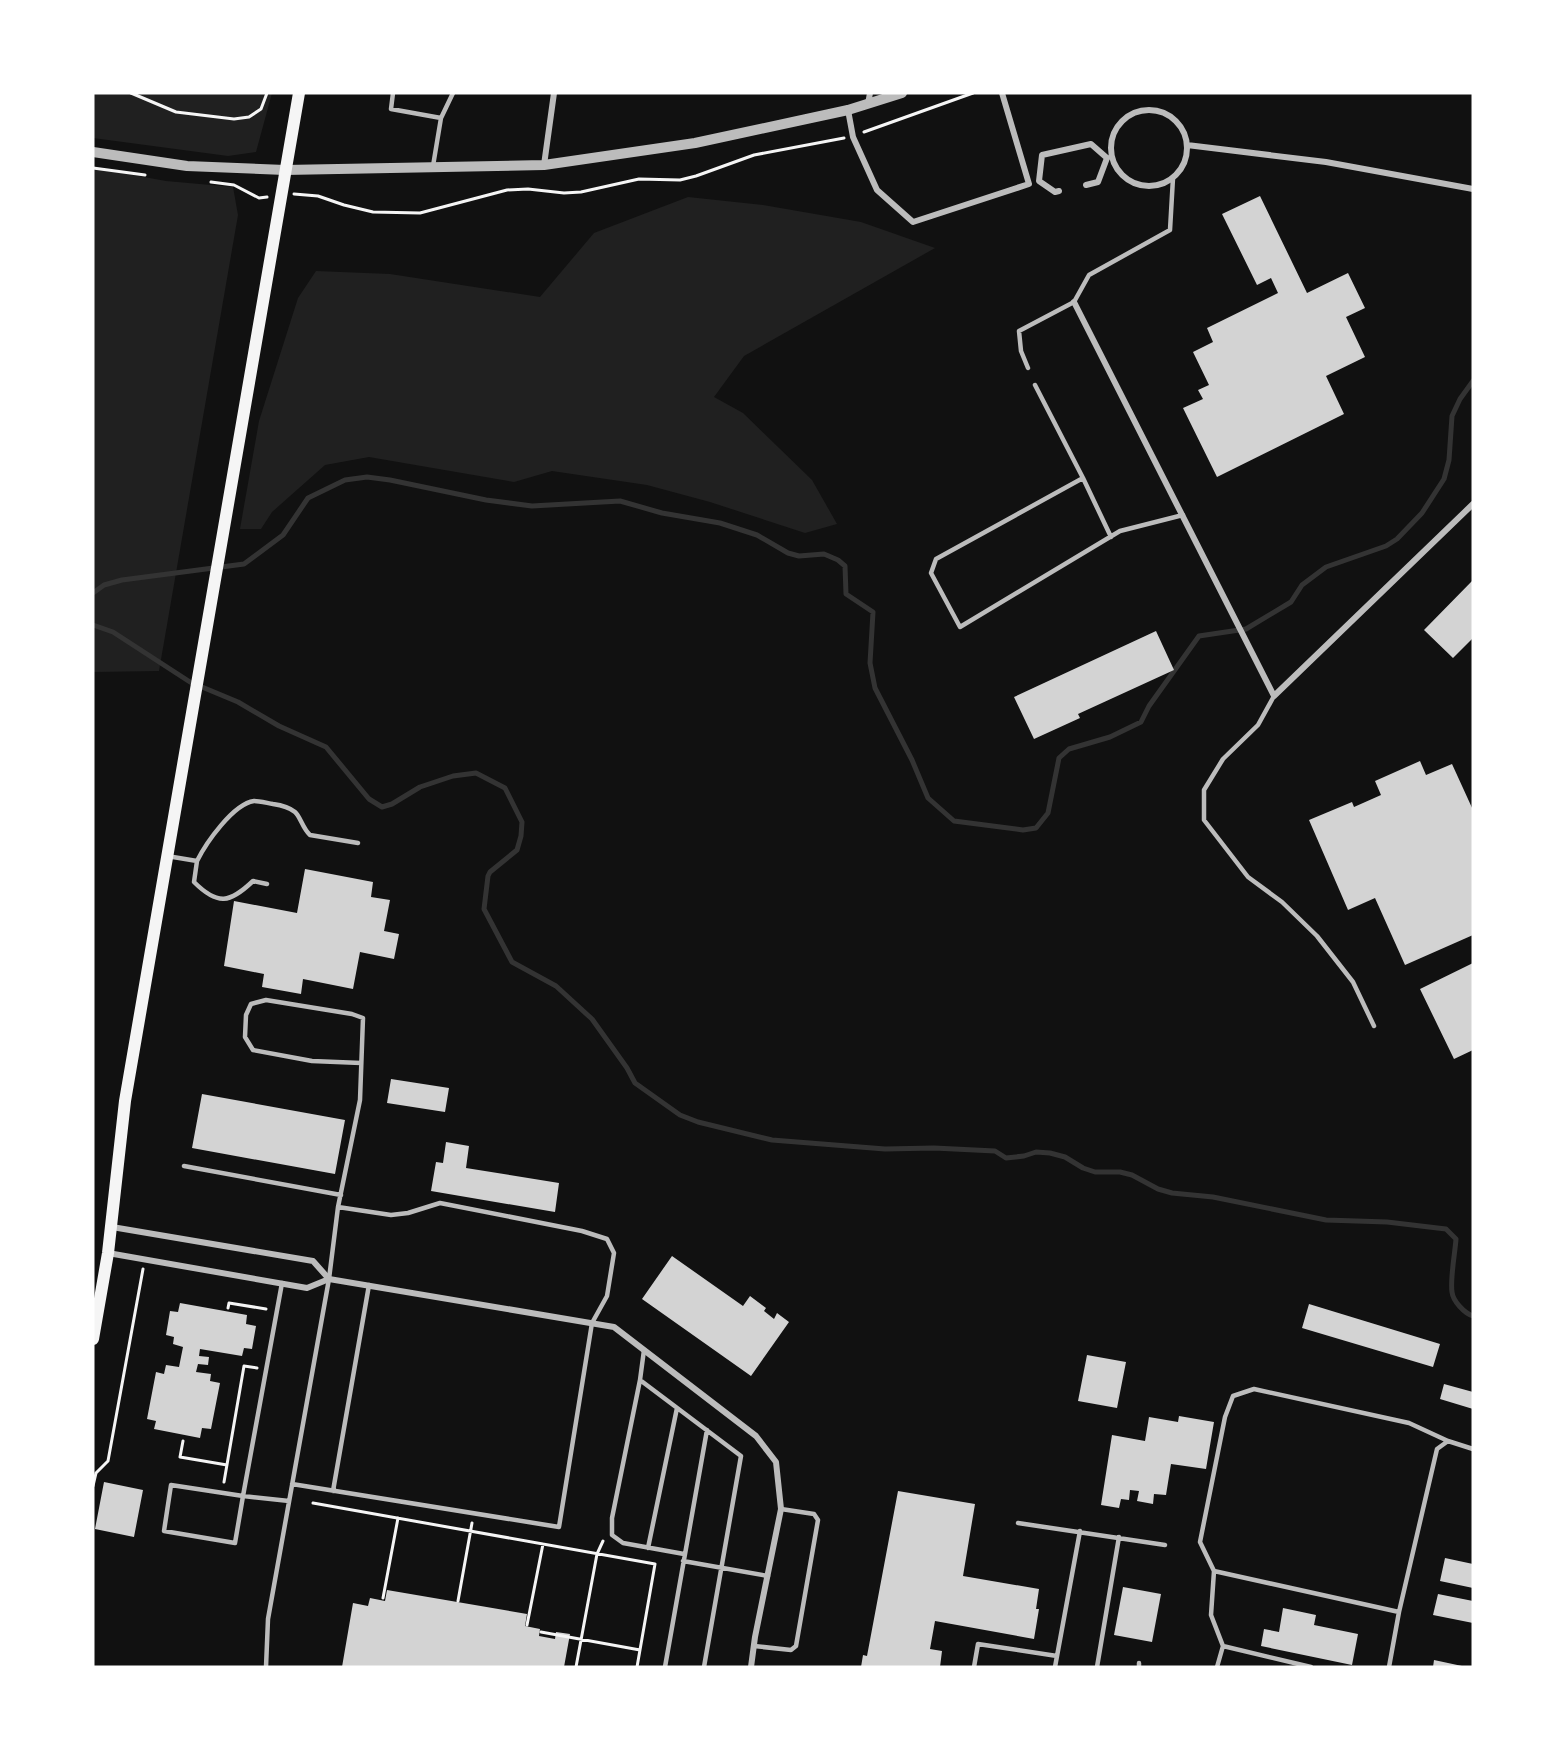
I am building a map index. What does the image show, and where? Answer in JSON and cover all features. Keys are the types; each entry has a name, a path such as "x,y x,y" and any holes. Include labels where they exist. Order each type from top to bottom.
{"main road":[{"path":"93,1339 112,1227 125,1101 299,93"}],"street":[{"path":"544,165 554,93"},
{"path":"93,152 188,165 285,170 544,165 695,143 848,110 869,98 902,93"},
{"path":"1002,93 1029,184"},
{"path":"848,110 853,136 877,190 913,222 1039,181"},
{"path":"1039,181 1042,155 1091,144 1109,158 1126,179 1137,184 1156,185 1173,178 1181,169 1186,157 1185,132 1177,121 1161,111 1142,110 1130,114 1113,134 1109,158 1098,182 1086,185"},
{"path":"1187,145 1326,162 1473,189"},
{"path":"1039,181 1055,192 1059,191"},
{"path":"1074,302 1274,696 1473,504"},
{"path":"112,1227 313,1261 329,1278"},
{"path":"108,1253 307,1288 329,1278 614,1327 756,1436 776,1462 781,1509 751,1667"}],"lane":[{"path":"393,93 391,109 441,118"},
{"path":"433,168 441,118 453,93"},
{"path":"1028,368 1021,351 1019,331 1074,302 1089,275 1170,230 1173,178"},
{"path":"1035,385 1111,537"},
{"path":"1083,478 936,559 931,573 960,627 1120,531 1183,516"},
{"path":"1274,696 1258,725 1223,759 1204,790 1204,820 1248,877 1282,902 1317,936 1353,982 1374,1026"},
{"path":"267,884 253,881 241,893 228,900 212,895 194,882 197,861 205,846 226,821 242,807 254,801 282,806 296,812 309,835 358,843"},
{"path":"167,856 197,861"},
{"path":"266,1667 268,1619 329,1278 340,1195 360,1100 363,1018 352,1014 266,1000 251,1004 246,1015 245,1037 253,1050 312,1060 361,1064"},
{"path":"184,1166 340,1195"},
{"path":"292,1484 559,1527 592,1323 607,1296 614,1253 607,1239 582,1231 440,1203 408,1213 391,1215 338,1207"},
{"path":"282,1283 243,1496 235,1543 164,1531 171,1485 243,1496 289,1502"},
{"path":"333,1491 369,1285"},
{"path":"644,1350 612,1518 612,1533 624,1543 684,1554"},
{"path":"640,1380 741,1456 704,1667"},
{"path":"1217,1667 1223,1646 1211,1615 1214,1571 1200,1542 1225,1417 1233,1396 1254,1389 1409,1423 1448,1441 1473,1449"},
{"path":"648,1548 677,1408"},
{"path":"665,1667 707,1430"},
{"path":"1389,1667 1437,1449 1448,1441"},
{"path":"754,1646 791,1650 796,1646 818,1520 814,1515 781,1509"},
{"path":"1018,1523 1166,1545"},
{"path":"1055,1667 1080,1531"},
{"path":"1098,1667 1119,1537"},
{"path":"683,1561 768,1576"},
{"path":"1214,1571 1400,1612"},
{"path":"974,1667 978,1644 1057,1656"},
{"path":"1223,1646 1311,1667"}],"path":[{"path":"131,93 176,112 234,119 249,117 261,109 267,93"},
{"path":"259,198 299,193 305,196 318,195 373,212 420,213 507,190 572,192 639,179 680,180 754,154 853,136 973,93"},
{"path":"93,1486 96,1473 108,1461 144,1260"},
{"path":"228,1308 229,1303 267,1309 266,1319"},
{"path":"223,1493 244,1366 257,1368 259,1359"},
{"path":"183,1441 180,1457 227,1465"},
{"path":"313,1503 655,1564 637,1667"},
{"path":"458,1601 474,1513"},
{"path":"383,1598 398,1518"},
{"path":"576,1667 597,1554 605,1538 612,1533"},
{"path":"527,1625 543,1544"},
{"path":"541,1632 640,1650"}],"shaded area":[{"path":"93,93 272,93 256,152 228,156 93,138"},
{"path":"93,168 166,181 233,187 238,215 159,671 93,672"},
{"path":"688,197 763,205 861,222 935,248 744,356 714,397 743,413 812,480 837,524 805,533 710,502 647,485 552,471 514,482 369,457 325,465 272,512 261,529 240,529 259,421 298,298 316,271 390,274 540,297 594,233"}],"building":[{"path":"1260,196 1307,293 1348,273 1365,308 1346,317 1365,357 1326,376 1344,414 1217,477 1183,408 1203,399 1198,390 1209,385 1193,352 1213,342 1207,328 1278,293 1271,278 1257,285 1222,214"},
{"path":"1473,580 1473,638 1453,658 1424,630"},
{"path":"1156,631 1174,670 1078,714 1080,718 1034,739 1014,697"},
{"path":"1420,761 1426,775 1452,764 1473,810 1473,935 1405,965 1375,898 1348,910 1309,820 1352,802 1354,807 1381,795 1375,781"},
{"path":"305,869 373,882 371,897 390,900 384,931 399,934 394,959 360,952 353,989 303,979 301,994 262,987 264,974 224,966 234,901 297,913"},
{"path":"1473,963 1473,1050 1454,1059 1420,989"},
{"path":"391,1079 449,1088 445,1112 387,1103"},
{"path":"202,1094 345,1120 335,1174 192,1148"},
{"path":"446,1142 469,1146 466,1168 559,1183 555,1212 431,1191 436,1162 443,1163"},
{"path":"672,1256 743,1306 750,1296 766,1308 764,1311 774,1319 777,1313 789,1322 751,1376 642,1299"},
{"path":"180,1303 247,1315 246,1324 256,1326 252,1349 244,1348 242,1356 200,1349 199,1356 209,1357 208,1365 198,1364 196,1372 211,1374 210,1381 220,1383 211,1429 202,1428 200,1438 154,1429 156,1421 147,1419 156,1372 164,1374 166,1365 179,1367 183,1347 173,1344 174,1337 166,1335 170,1311 178,1312"},
{"path":"1309,1304 1440,1344 1433,1367 1302,1328"},
{"path":"1087,1355 1126,1362 1117,1408 1078,1401"},
{"path":"1444,1384 1473,1392 1473,1409 1440,1399"},
{"path":"1179,1416 1214,1422 1206,1469 1171,1464 1166,1495 1154,1494 1153,1504 1137,1501 1139,1491 1130,1490 1129,1500 1121,1499 1119,1508 1101,1505 1112,1435 1145,1441 1149,1417 1178,1422"},
{"path":"104,1482 143,1490 134,1537 95,1529"},
{"path":"898,1491 975,1504 963,1576 1039,1589 1036,1609 1039,1609 1034,1639 935,1621 930,1649 942,1651 940,1667 861,1667 863,1655 867,1656"},
{"path":"1445,1558 1473,1564 1473,1588 1440,1581"},
{"path":"1123,1587 1161,1594 1152,1642 1114,1635"},
{"path":"387,1590 527,1614 525,1626 540,1629 539,1636 555,1639 556,1632 570,1634 564,1667 342,1667 353,1603 368,1606 370,1598 385,1601"},
{"path":"1438,1594 1473,1601 1473,1623 1433,1615"},
{"path":"1283,1608 1316,1615 1314,1625 1358,1634 1352,1665 1261,1646 1264,1629 1279,1632"},
{"path":"1434,1660 1462,1666 1462,1667 1433,1667"}],"waterway":[{"path":"93,593 104,585 122,580 244,564 283,535 308,498 345,480 367,477 486,500 532,506 620,501 662,513 720,523 757,535 788,553 799,556 824,554 845,566 846,594 873,612 870,663 875,688 912,760 928,798 954,821 1023,830 1036,828 1048,813 1059,758 1069,749 1110,737 1141,722 1149,706 1199,636 1246,629 1291,602 1302,585 1326,567 1386,546 1397,539 1422,513 1444,479 1449,460 1452,416 1460,399 1473,381"},
{"path":"93,625 113,632 190,682 238,702 279,726 326,747 369,799 382,807 392,804 420,787 453,776 476,773 505,788 522,822 521,836 517,850 490,872 484,909 512,962 556,986 592,1019 635,1083 680,1115 698,1122 772,1140 885,1149 934,1148 995,1151 1006,1158 1036,1152 1050,1153 1065,1157 1095,1172 1120,1172 1132,1175 1158,1189 1172,1193 1213,1197 1326,1220 1387,1222 1446,1229 1456,1239 1452,1280 1454,1299 1473,1316"}]}
